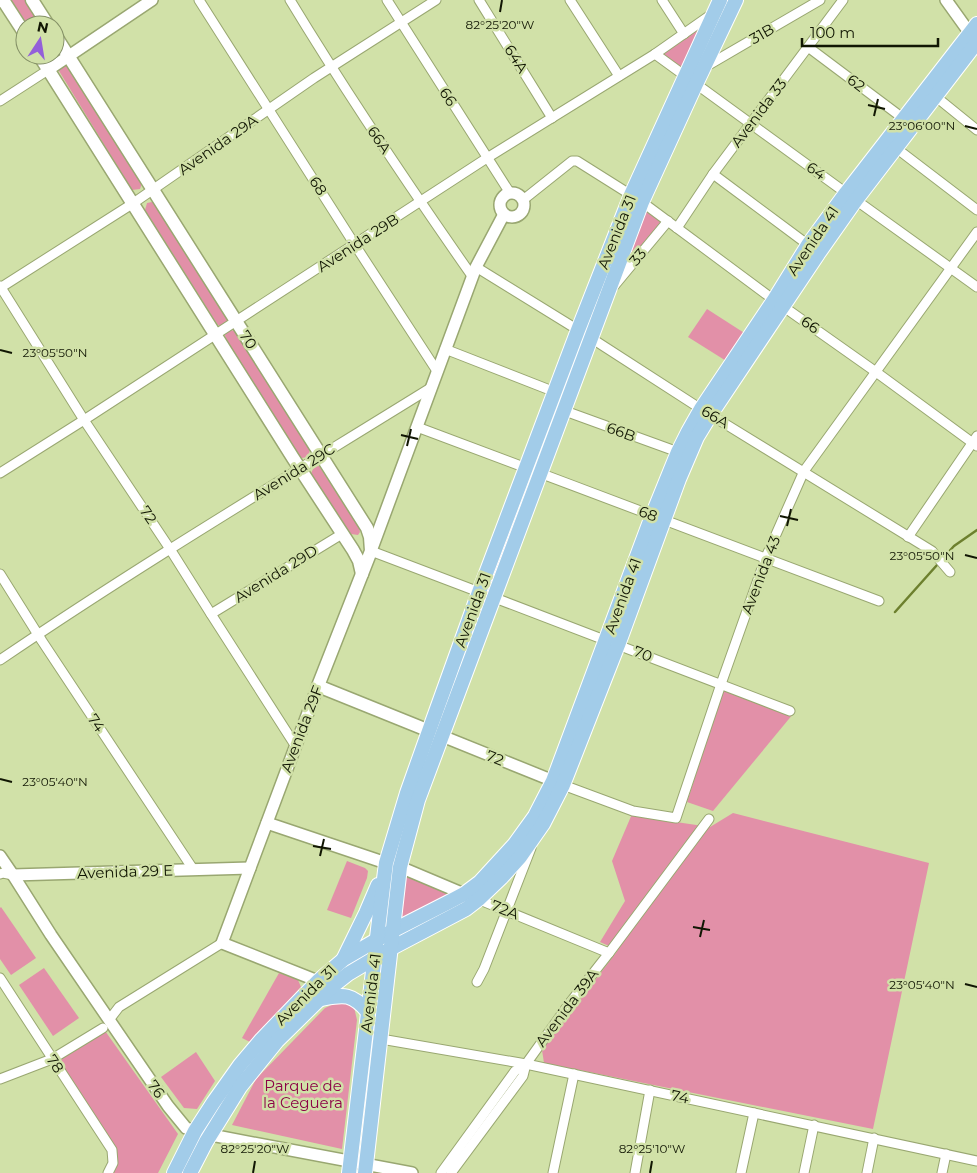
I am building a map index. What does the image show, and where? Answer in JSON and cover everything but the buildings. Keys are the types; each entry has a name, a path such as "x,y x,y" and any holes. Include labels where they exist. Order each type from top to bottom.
{"main road":[{"path":"3,0 15,19"},
{"path":"32,0 42,15"},
{"name":"Avenida 31","path":"691,80 704,67 736,0"},
{"name":"Avenida 31","path":"190,1173 208,1138 240,1087 277,1041 334,985 390,948 400,867 435,734 480,592 578,330 691,80 717,6"},
{"name":"Avenida 41","path":"851,197 896,148 935,96 975,35"},
{"name":"Avenida 41","path":"366,1169 390,948 466,908 479,899 520,858 536,834 613,643 658,518 678,452 813,250 904,119 975,35"},
{"name":"70","path":"65,51 367,528 371,551"},
{"name":"70","path":"45,65 214,335 353,550 359,561 362,574"},
{"name":"Avenida 31","path":"174,1173 195,1131 213,1103 240,1065 262,1039 318,981 344,959 377,939 386,863 407,793 495,598 609,292 637,199"},
{"name":"Avenida 41","path":"658,518 679,479 706,412"},
{"path":"353,550 363,553 371,551"},
{"name":"Avenida 29F","path":"318,686 371,551"},
{"name":"72","path":"318,686 435,734"},
{"name":"Avenida 41","path":"350,1167 377,939 464,894 480,882 514,845 558,783"},
{"path":"344,959 366,913 386,863"},
{"path":"320,999 341,996 351,997 362,1004 368,1012"}],"street":[{"path":"0,101 69,57 152,0"},
{"name":"68","path":"199,0 437,371"},
{"name":"66A","path":"290,0 331,68 420,202 474,271 578,330 706,412 932,551 950,572"},
{"name":"66","path":"386,0 510,193"},
{"name":"Avenida 29A","path":"0,287 132,204 331,68 436,0"},
{"name":"64A","path":"479,0 552,118"},
{"path":"570,0 619,76"},
{"path":"662,0 684,34"},
{"name":"31B","path":"704,67 820,0"},
{"name":"Avenida 33","path":"677,228 713,174 844,0"},
{"path":"946,0 975,35"},
{"name":"Avenida 29B","path":"0,473 487,158 655,54 684,34 717,6"},
{"name":"62","path":"808,47 904,119"},
{"name":"64","path":"655,54 977,287"},
{"path":"935,96 977,130"},
{"path":"896,148 977,210"},
{"name":"66","path":"523,200 572,161 578,161 637,199 779,303 975,442"},
{"path":"713,174 813,250"},
{"path":"510,193 518,195 523,200 523,208 519,214 511,217 504,214 500,207 500,202 504,196 510,193"},
{"path":"432,387 474,271 504,214"},
{"name":"33","path":"609,292 668,221"},
{"name":"Avenida 43","path":"676,818 766,557 804,471 977,232"},
{"name":"72","path":"0,287 295,745"},
{"path":"445,350 555,392"},
{"name":"Avenida 29C","path":"0,660 170,549 432,387"},
{"name":"Avenida 29F","path":"371,551 432,387"},
{"name":"66B","path":"565,411 678,452"},
{"name":"68","path":"417,427 879,601"},
{"path":"908,537 975,442"},
{"name":"Avenida 29D","path":"210,614 342,534"},
{"path":"371,551 480,592"},
{"name":"74","path":"0,574 38,635 193,869"},
{"name":"70","path":"495,598 790,711"},
{"name":"Avenida 29F","path":"222,943 318,686"},
{"name":"72","path":"435,734 633,811 676,818"},
{"name":"Avenida 39A","path":"451,1173 523,1076 526,1064 569,1004 709,819"},
{"path":"266,823 386,863"},
{"path":"478,982 536,834"},
{"name":"76","path":"0,856 106,1024 186,1128 208,1138 350,1167 412,1173"},
{"name":"72A","path":"400,867 609,953"},
{"name":"Avenida 29 E","path":"0,874 250,868"},
{"path":"0,1079 52,1059 106,1024 119,1007 222,943 318,981"},
{"name":"78","path":"0,978 112,1150 113,1163 108,1173"},
{"name":"74","path":"381,1039 526,1064 977,1160"},
{"name":"Avenida 39A","path":"441,1173 515,1071 526,1064"},
{"path":"553,1173 574,1074"},
{"path":"635,1173 650,1090"},
{"path":"741,1173 754,1112"},
{"path":"804,1173 814,1126"},
{"path":"867,1173 874,1138"},
{"path":"942,1173 946,1154"}],"green space":[{"path":"11,0 25,0 35,15 21,15"},
{"path":"714,12 685,76 655,54"},
{"path":"65,65 68,66 141,182 140,189 132,190 59,71"},
{"path":"642,202 668,221 609,292"},
{"path":"147,203 156,203 224,314 227,320 226,328 218,325 145,210"},
{"path":"707,309 749,336 731,364 688,337"},
{"path":"226,328 234,331 237,335 310,448 307,457 302,458 299,456 228,342 225,336"},
{"path":"315,466 319,466 359,528 360,532 358,535 351,534 311,474"},
{"path":"531,476 533,476 440,725 437,724 449,692"},
{"path":"723,689 793,714 713,811 687,802"},
{"path":"733,813 929,863 873,1129 544,1063 542,1050 618,950 600,942 625,901 612,861 632,814 710,827"},
{"path":"347,861 368,871 351,918 327,910"},
{"path":"400,867 464,894 392,931"},
{"path":"1,907 36,958 11,975 0,959"},
{"path":"44,968 79,1018 53,1036 19,985"},
{"path":"279,973 298,980 301,987 250,1042 242,1038"},
{"name":"Parque de la Ceguera","path":"338,1002 346,1002 354,1007 357,1020 342,1149 232,1125 256,1079 325,1008"},
{"path":"103,1028 178,1134 158,1173 108,1173 111,1150 52,1059"},
{"path":"196,1052 215,1081 197,1109 184,1108 161,1077"}],"waterway":[{"path":"895,612 954,546 977,530"}]}
